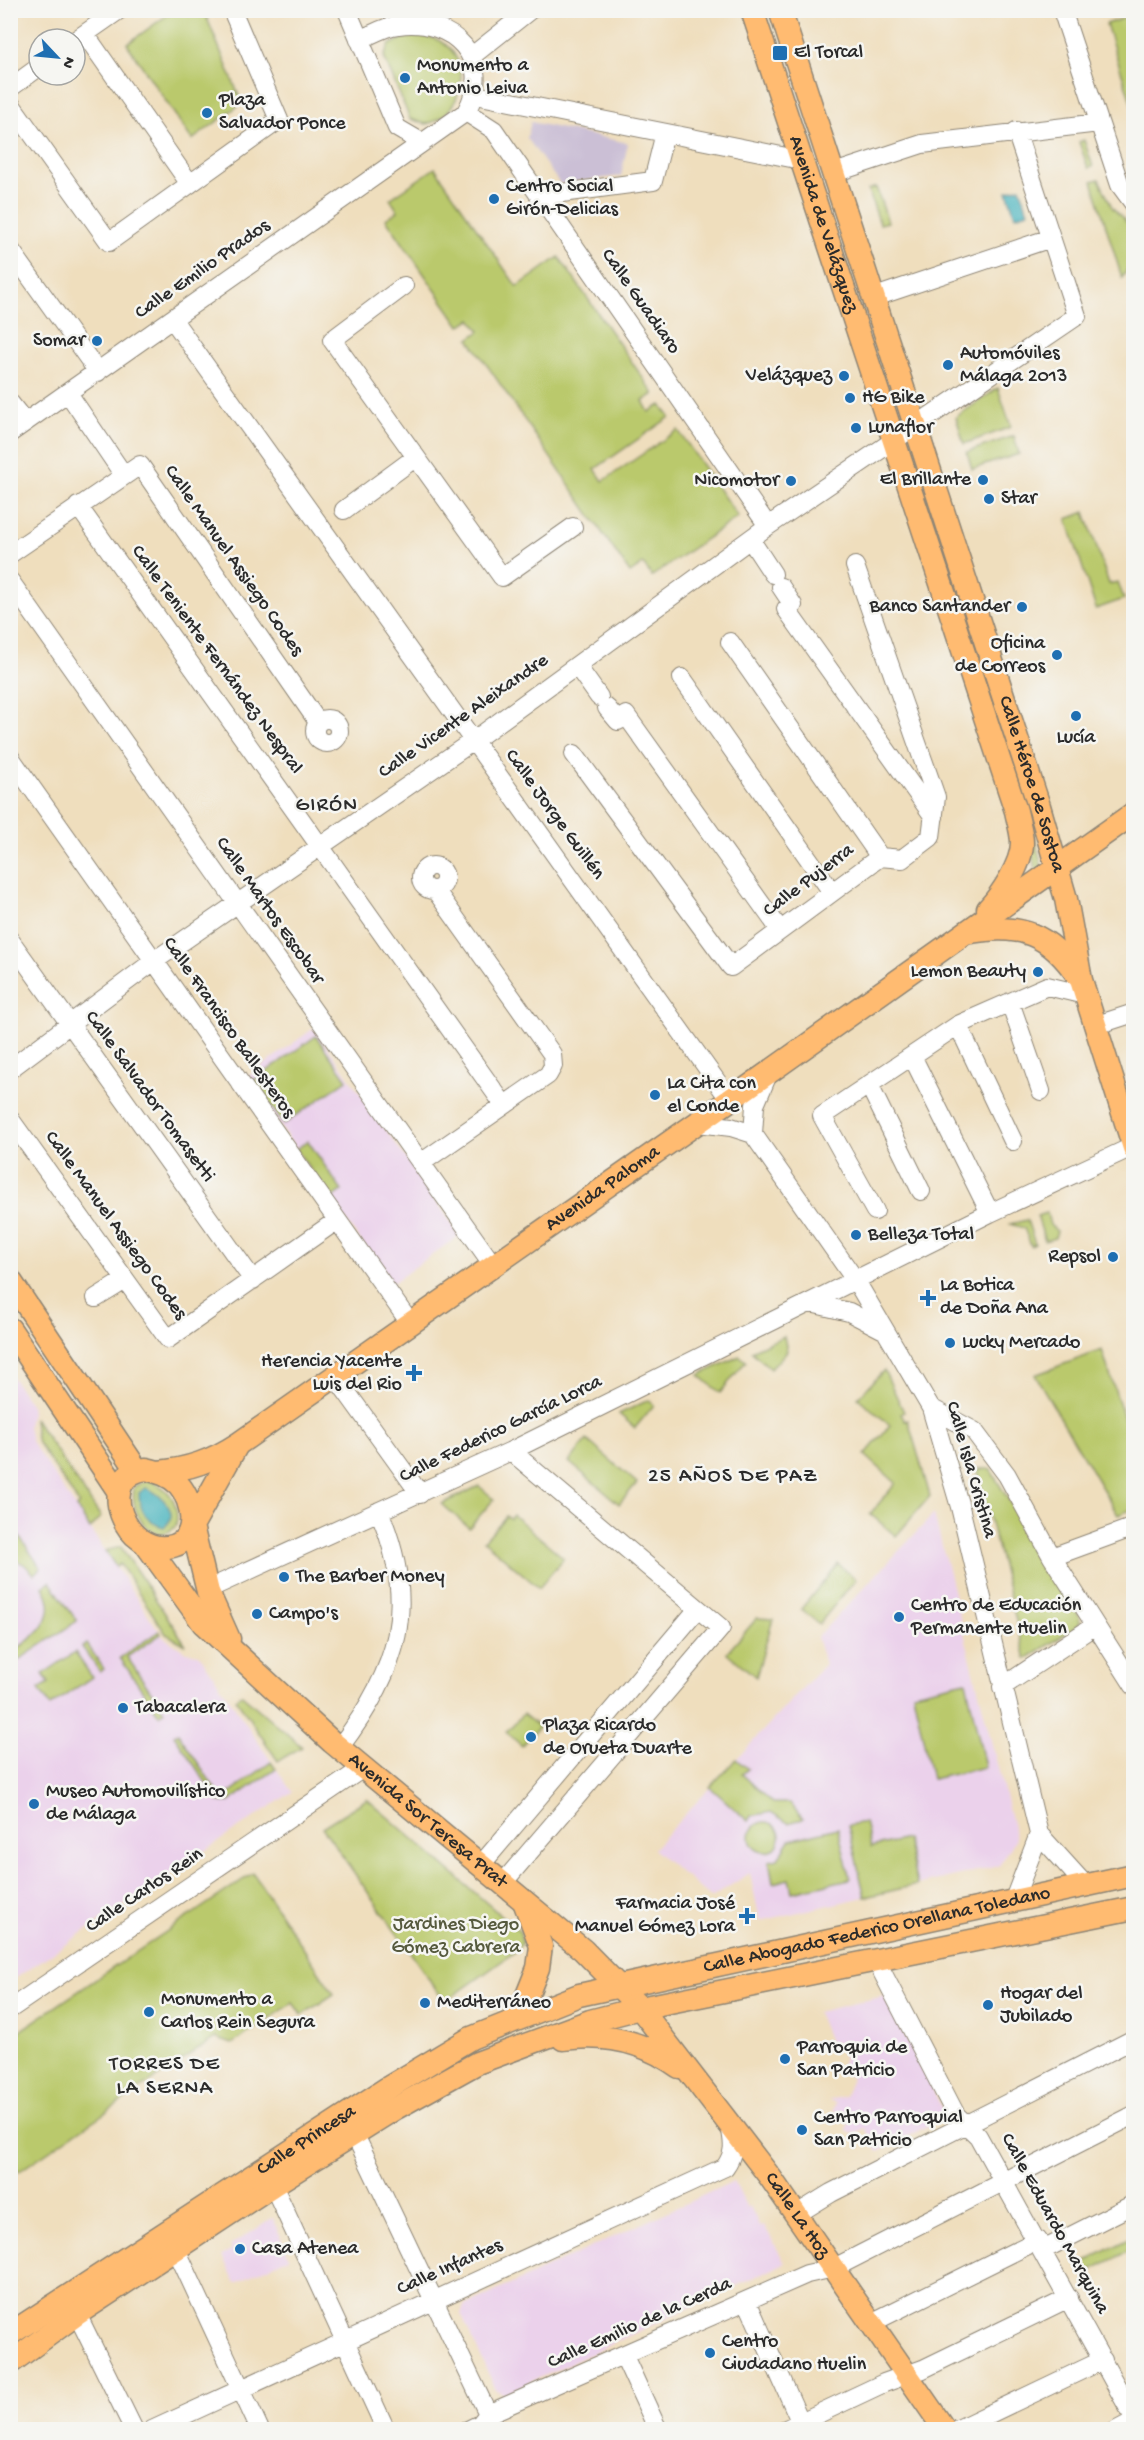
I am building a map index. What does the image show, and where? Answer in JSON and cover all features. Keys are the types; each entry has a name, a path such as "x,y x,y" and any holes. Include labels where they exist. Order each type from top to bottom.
{"main road":[{"name":"Avenida de Velázquez","path":"752,10 894,441"},
{"name":"Avenida de Velázquez","path":"780,10 916,424"},
{"name":"Calle Héroe de Sostoa","path":"916,424 1058,866 1083,987 1133,1147"},
{"name":"Calle Héroe de Sostoa","path":"894,441 1016,811 1023,844"},
{"name":"Avenida Paloma","path":"147,1471 192,1467 214,1459 238,1444 698,1123 1134,813"},
{"name":"Avenida Paloma","path":"967,933 999,897 1011,875 1023,844"},
{"name":"Avenida Paloma","path":"967,933 996,928 1014,928 1033,934 1067,959 1083,987"},
{"path":"10,1280 147,1471 179,1485 191,1509 192,1526 185,1539 176,1545 154,1547 132,1533 124,1522 118,1504 119,1492 125,1478 147,1471"},
{"path":"10,1329 119,1492"},
{"name":"Avenida Paloma","path":"192,1526 238,1444"},
{"name":"Avenida Sor Teresa Prat","path":"192,1526 214,1611 236,1653"},
{"name":"Avenida Sor Teresa Prat","path":"145,1543 203,1623 339,1748 583,1950 621,1986 640,2008"},
{"name":"Calle Abogado Federico Orellana Toledano","path":"621,1986 1134,1875"},
{"path":"1087,1887 1130,1909"},
{"path":"518,2018 538,1968 541,1946 525,1902"},
{"name":"Calle Abogado Federico Orellana Toledano","path":"640,2008 877,1962 1130,1909"},
{"name":"Calle Princesa","path":"10,2363 77,2314 176,2249 386,2088 471,2038 579,1995 621,1986"},
{"name":"Calle Princesa","path":"10,2334 269,2176 314,2159 477,2063 590,2021 640,2008"},
{"name":"Calle La Hoz","path":"640,2008 796,2214 945,2430"},
{"path":"528,2043 580,2036 614,2037 645,2047 695,2079"}],"street":[{"path":"87,33 119,10"},
{"path":"10,103 109,242 279,120 232,10"},
{"path":"347,10 359,40 397,128 421,142 466,112 476,95 472,56 458,38 435,18 397,25 359,40"},
{"path":"472,56 530,10"},
{"path":"1062,10 1120,185 1134,204"},
{"path":"87,47 190,184"},
{"path":"10,87 27,75"},
{"path":"476,95 801,160"},
{"name":"Calle Guadiaro","path":"466,112 494,130 768,526"},
{"path":"834,173 922,144 1098,123"},
{"path":"875,297 1051,238 1016,131"},
{"path":"539,196 653,181 665,133"},
{"name":"Calle Emilio Prados","path":"18,428 421,142"},
{"name":"Calle Vicente Aleixandre","path":"10,1069 154,961 473,741 768,526 1077,316 1051,238"},
{"path":"10,249 98,372"},
{"path":"404,286 332,340 502,577 573,527"},
{"name":"Calle Jorge Guillén","path":"173,320 730,1100"},
{"path":"10,554 123,474 68,393"},
{"path":"10,403 18,428"},
{"path":"344,510 416,456"},
{"name":"Calle Manuel Assiego Codes","path":"123,474 140,465 318,722"},
{"name":"Calle Jorge Guillén","path":"296,492 314,506 326,510 344,510 335,533 341,555"},
{"name":"Calle Teniente Fernández Nespral","path":"78,506 321,844 504,1105"},
{"path":"750,539 793,604 786,609 934,817"},
{"name":"Calle Pujerra","path":"574,754 731,967 880,856 902,859 931,837 936,797 855,566"},
{"name":"Calle Martos Escobar","path":"10,581 493,1265"},
{"path":"730,642 880,856"},
{"path":"577,666 618,721 626,715 780,930"},
{"path":"682,678 831,892"},
{"name":"Calle Francisco Ballesteros","path":"10,757 410,1323"},
{"path":"421,1163 548,1075 553,1066 552,1054 436,891"},
{"name":"Calle Salvador Tomasetti","path":"10,940 253,1280"},
{"path":"875,1211 822,1116 958,1025 1047,986 1083,987"},
{"path":"1010,1002 1041,1090"},
{"path":"1094,1026 1134,1013"},
{"path":"958,1025 1013,1142"},
{"path":"912,1056 990,1213"},
{"path":"753,1134 755,1105 769,1072"},
{"path":"869,1085 921,1191"},
{"name":"Calle Manuel Assiego Codes","path":"10,1119 168,1339 336,1221"},
{"path":"698,1123 731,1126 753,1134 856,1281"},
{"name":"Calle Federico García Lorca","path":"208,1592 217,1585 511,1451 811,1304 990,1213 1133,1147"},
{"path":"96,1298 126,1280"},
{"name":"Calle Isla Cristina","path":"856,1281 931,1408 960,1507 1039,1834 1087,1887"},
{"path":"811,1304 849,1312 885,1331"},
{"path":"335,1376 420,1494"},
{"path":"931,1408 974,1431 1007,1475 1052,1557 1134,1686"},
{"path":"502,1884 721,1628 511,1451"},
{"path":"339,1748 380,1687 399,1632 400,1600 389,1536 379,1511"},
{"path":"1052,1557 1134,1527"},
{"path":"480,1866 697,1610"},
{"path":"1002,1687 1094,1626"},
{"name":"Calle Carlos Rein","path":"10,2009 363,1768"},
{"path":"1013,1902 1039,1834"},
{"name":"Calle Eduardo Marquina","path":"877,1962 956,2115 978,2136 1005,2182 1134,2420"},
{"path":"796,2214 831,2193 967,2126 1134,2039"},
{"name":"Calle Emilio de la Cerda","path":"468,2430 480,2424 488,2414 807,2274 834,2268 1134,2115"},
{"name":"Calle Infantes","path":"152,2430 725,2167 732,2157 734,2148 730,2124"},
{"path":"355,2134 488,2414"},
{"path":"269,2176 386,2430"},
{"path":"871,2323 1134,2204"},
{"path":"176,2249 260,2430"},
{"path":"747,2301 796,2427 1069,2298"},
{"path":"77,2314 134,2430"},
{"path":"624,2356 658,2430"},
{"path":"956,2430 1103,2360"},
{"path":"1117,2430 1134,2420"}],"shaded area":[{"path":"531,122 628,143 621,176 560,184 527,138"},
{"path":"314,1028 460,1235 391,1284 246,1078"},
{"name":"Tabacalera","path":"10,1374 32,1407 28,1426 31,1441 163,1637 186,1652 199,1654 292,1792 11,1981"},
{"path":"934,1514 1016,1839 999,1866 760,1921 750,1873 711,1898 653,1849 825,1664 817,1637"},
{"path":"885,1996 946,2116 878,2152 865,2128 854,2134 846,2131 851,2117 833,2111 836,2103 828,2101 845,2096 852,2079 840,2068 844,2058 836,2042 830,2044 817,2012"},
{"path":"734,2181 747,2208 750,2206 760,2227 764,2225 785,2263 505,2394 496,2390 461,2314 464,2306"},
{"path":"273,2218 289,2257 236,2283 222,2256 232,2250 230,2246"}],"green space":[{"path":"173,11 204,11 242,103 192,140 127,44"},
{"path":"1134,15 1133,108 1106,24"},
{"path":"410,35 435,39 450,48 457,60 460,72 460,86 449,110 439,119 426,124 410,119 384,57 389,45"},
{"path":"1084,140 1093,167 1088,168 1079,142"},
{"path":"435,168 517,287 559,257 654,394 643,401 649,412 661,405 670,417 595,469 603,481 678,430 738,517 652,576 643,564 630,573 469,339 480,331 471,319 460,326 386,219 398,211 390,199"},
{"path":"1099,179 1112,207 1133,229 1133,261 1122,278 1092,181"},
{"path":"876,187 888,222 880,224 868,190"},
{"path":"998,388 1011,427 964,444 956,417"},
{"path":"1014,436 1019,454 972,469 967,452"},
{"path":"1085,512 1109,584 1118,582 1124,599 1096,609 1067,519"},
{"path":"1033,830 1042,868 1037,873 1032,855"},
{"path":"316,1036 347,1080 284,1124 253,1081"},
{"path":"308,1141 342,1191 331,1199 296,1149"},
{"path":"1047,1213 1050,1225 1057,1231 1055,1238 1045,1241 1037,1216"},
{"path":"1027,1220 1035,1244 1031,1246 1024,1228 1010,1224"},
{"path":"784,1336 787,1351 771,1369 751,1351"},
{"path":"1102,1350 1133,1446 1133,1509 1118,1515 1035,1375"},
{"path":"740,1356 746,1361 720,1393 699,1375"},
{"path":"884,1370 904,1412 901,1414 905,1421 908,1420 930,1496 896,1536 870,1514 896,1483 865,1455 890,1425 858,1398"},
{"path":"649,1400 654,1405 635,1428 619,1414"},
{"path":"34,1418 101,1517 90,1529 76,1507 79,1504 36,1440"},
{"path":"587,1440 637,1483 619,1504 569,1462"},
{"path":"977,1469 990,1469 1079,1616 1080,1623 1075,1628 1026,1659"},
{"path":"148,1480 168,1492 175,1503 176,1526 167,1532 158,1533 150,1530 138,1515 133,1495 135,1486"},
{"path":"479,1486 494,1499 469,1528 442,1504"},
{"path":"513,1515 564,1558 539,1588 484,1541 506,1516 510,1519"},
{"path":"15,1530 41,1568 34,1574 24,1564 11,1558 11,1534"},
{"path":"121,1547 186,1645 166,1634 120,1564 116,1567 105,1551"},
{"path":"838,1564 856,1579 819,1624 801,1609"},
{"path":"50,1582 77,1621 11,1665 11,1647 15,1650 32,1638 48,1616 48,1597 43,1587"},
{"path":"757,1618 773,1619 756,1677 727,1653"},
{"path":"159,1631 161,1634 127,1657 164,1711 159,1715 120,1658"},
{"path":"87,1644 104,1669 100,1672 82,1647"},
{"path":"75,1652 92,1677 50,1706 39,1689 49,1683 43,1674"},
{"path":"966,1681 985,1767 932,1779 913,1693"},
{"path":"242,1695 302,1747 278,1761 236,1699"},
{"path":"523,1714 539,1727 522,1746 506,1732"},
{"path":"178,1733 220,1796 225,1796 271,1762 276,1769 229,1802 219,1802 174,1735"},
{"path":"736,1759 748,1769 742,1774 773,1803 790,1803 803,1819 788,1823 771,1812 751,1816 748,1821 710,1787"},
{"name":"Jardines Diego Gómez Cabrera","path":"367,1799 520,1932 522,1943 516,1951 445,2002 322,1827"},
{"path":"765,1822 776,1826 780,1837 776,1848 765,1852 754,1848 750,1837 754,1826"},
{"path":"865,1822 871,1847 907,1839 917,1885 865,1897 848,1825"},
{"path":"838,1828 850,1879 792,1892 789,1879 773,1883 769,1861 778,1859 790,1840"},
{"path":"253,1873 334,1994 302,2015 293,2003 232,2044 215,2038 18,2172 11,2161 11,2037"},
{"path":"1133,2237 1133,2249 1083,2274 1078,2265"}],"water":[{"path":"1020,187 1028,212 1015,216 1007,191"},
{"path":"146,1488 163,1499 170,1510 169,1522 164,1527 153,1523 142,1510 139,1493"}],"place":[{"name":"El Torcal","path":"780,53"},
{"name":"Monumento a Antonio Leiva","path":"405,78"},
{"name":"Plaza Salvador Ponce","path":"207,113"},
{"name":"Centro Social Girón-Delicias","path":"494,199"},
{"name":"Somar","path":"97,341"},
{"name":"Automóviles Málaga 2013","path":"948,365"},
{"name":"Velázquez","path":"844,376"},
{"name":"HG Bike","path":"850,398"},
{"name":"Lunaflor","path":"856,428"},
{"name":"El Brillante","path":"983,480"},
{"name":"Nicomotor","path":"791,481"},
{"name":"Star","path":"989,499"},
{"name":"Banco Santander","path":"1022,607"},
{"name":"Oficina de Correos","path":"1057,655"},
{"name":"Lucía","path":"1076,716"},
{"name":"Lemon Beauty","path":"1038,972"},
{"name":"La Cita con el Conde","path":"655,1095"},
{"name":"Belleza Total","path":"856,1235"},
{"name":"Repsol","path":"1113,1257"},
{"name":"La Botica de Doña Ana","path":"928,1298"},
{"name":"Lucky Mercado","path":"950,1343"},
{"name":"Herencia Yacente Luis del Rio","path":"414,1373"},
{"name":"The Barber Money","path":"284,1577"},
{"name":"Campo's","path":"257,1614"},
{"name":"Centro de Educación Permanente Huelin","path":"899,1617"},
{"name":"Tabacalera","path":"123,1708"},
{"name":"Plaza Ricardo de Orueta Duarte","path":"531,1737"},
{"name":"Museo Automovilístico de Málaga","path":"34,1804"},
{"name":"Farmacia José Manuel Gómez Lora","path":"747,1916"},
{"name":"Mediterráneo","path":"425,2003"},
{"name":"Hogar del Jubilado","path":"988,2005"},
{"name":"Monumento a Carlos Rein Segura","path":"149,2012"},
{"name":"Parroquia de San Patricio","path":"785,2059"},
{"name":"Centro Parroquial San Patricio","path":"802,2130"},
{"name":"Casa Atenea","path":"240,2249"},
{"name":"Centro Ciudadano Huelin","path":"710,2353"}],"district":[{"name":"GIRÓN","path":"327,806"},
{"name":"25 AÑOS DE PAZ","path":"733,1477"},
{"name":"TORRES DE LA SERNA","path":"165,2077"}]}
